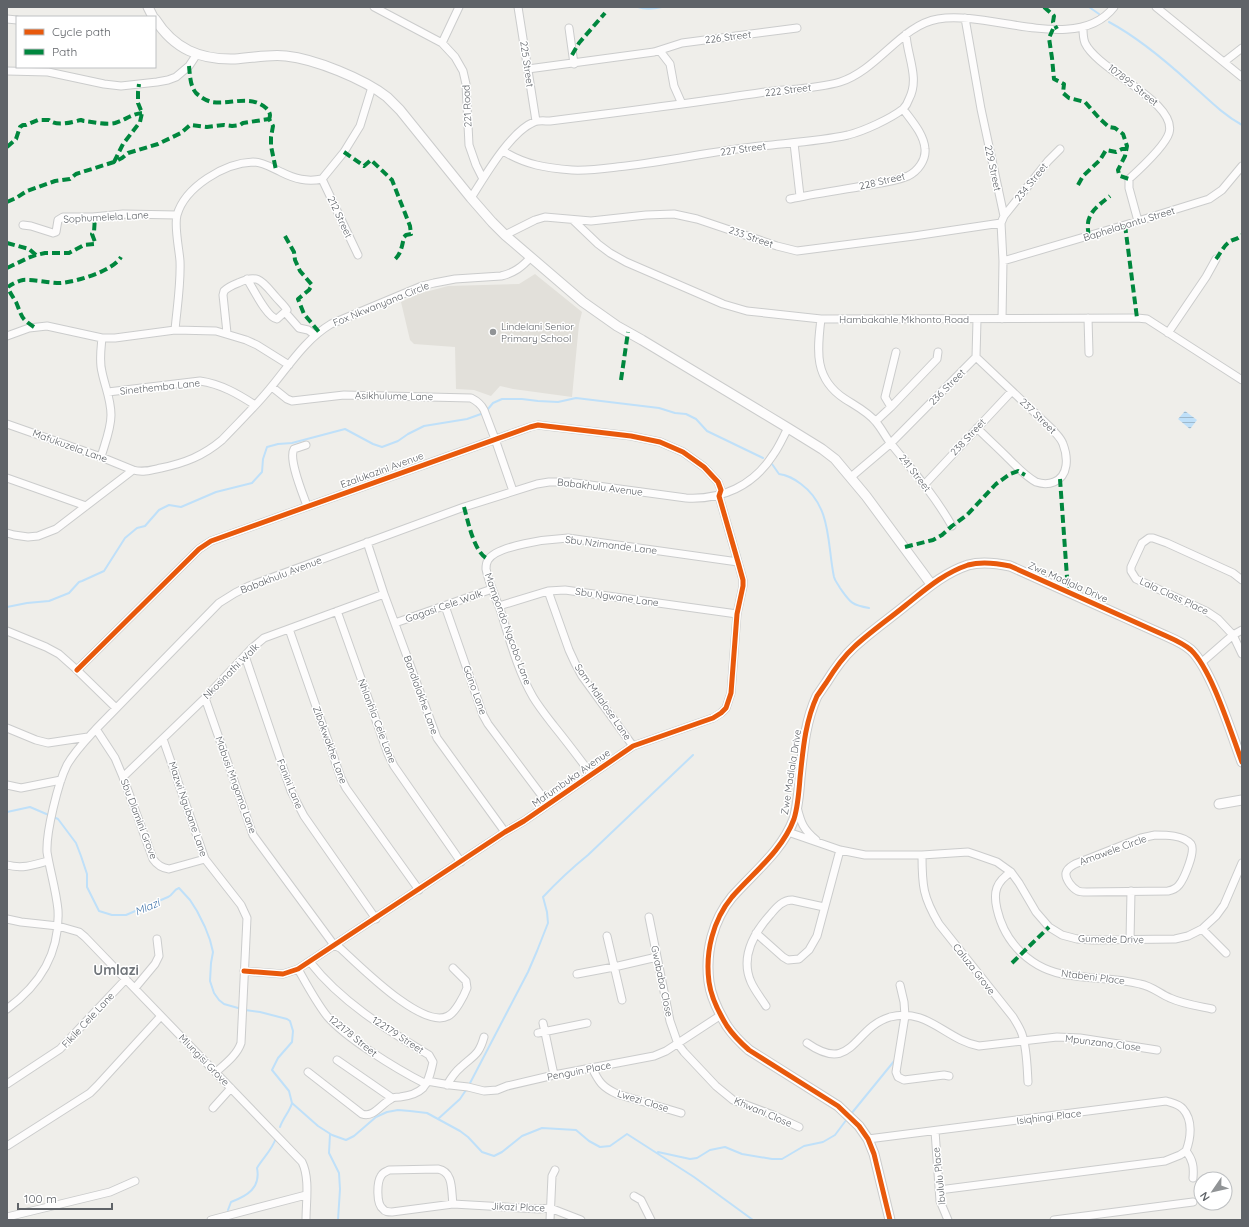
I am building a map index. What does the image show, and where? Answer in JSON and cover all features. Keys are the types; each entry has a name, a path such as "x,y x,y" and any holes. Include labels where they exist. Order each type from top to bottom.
{"street":[{"path":"148,7 153,16"},
{"name":"221 Road","path":"374,7 442,43 455,57 463,71 466,84 468,99 469,145 483,179"},
{"path":"442,43 459,7"},
{"name":"225 Street","path":"518,7 536,121"},
{"name":"222 Street","path":"536,121 550,121 828,85 842,81 856,74 872,64 913,28 937,19 951,17 965,18 1069,30 1083,28 1102,19 1114,7"},
{"path":"1156,7 1242,77"},
{"name":"229 Street","path":"965,18 981,109 1004,216"},
{"path":"156,21 176,43 197,54 217,58 235,59 276,55 287,56 333,68 372,87 387,97 400,110 492,222 505,235 594,311 616,326 788,428 835,459 851,477 905,547 931,584"},
{"path":"568,28 574,64"},
{"name":"226 Street","path":"528,69 574,64 660,51 682,43 797,28"},
{"name":"107895 Street","path":"1083,28 1083,38 1092,52 1120,77 1160,106 1170,124 1169,133 1165,141 1130,179 1130,188 1138,221"},
{"name":"227 Street","path":"503,151 516,159 532,164 573,170 591,170 849,135 884,121 903,109 913,92 914,73 906,34"},
{"path":"1224,62 1242,48"},
{"path":"660,51 670,64 674,86 682,104"},
{"path":"7,71 48,69 115,85 157,82 168,80 183,72 197,54"},
{"path":"175,330 180,261 177,215 186,198 196,187 216,173 236,165 254,162 261,163 288,176 301,180 312,181 322,179 344,152 360,126 372,87"},
{"name":"228 Street","path":"790,199 800,196 889,182 908,176 916,170 921,165 924,158 924,143 921,134 903,109"},
{"path":"471,198 510,142 519,133 536,121"},
{"path":"794,143 800,196"},
{"name":"234 Street","path":"1004,216 1048,161 1060,149"},
{"name":"Baphelabantu Street","path":"1003,261 1209,199 1222,190 1242,166"},
{"name":"212 Street","path":"322,179 358,255"},
{"name":"Sophumelela Lane","path":"23,225 53,233 56,232 58,220 62,217 93,217 138,214 177,215"},
{"name":"233 Street","path":"505,235 535,220 545,217 591,221 646,215 674,214 697,219 777,246 797,250 914,236 1001,223"},
{"path":"1002,319 1003,261 1001,223 1004,216"},
{"name":"Hambakahle Mkhonto Road","path":"574,220 598,244 626,262 723,304 747,311 821,319 1148,319 1241,378"},
{"name":"Fox Nkwanyana Circle","path":"133,470 141,472 150,471 187,462 213,448 272,387 315,335 331,324 410,290 443,281 510,274 523,266 531,257"},
{"path":"1168,333 1216,259"},
{"path":"227,333 224,291 247,278 257,279 262,282 287,310 277,319 273,318 267,312 247,278"},
{"path":"285,312 298,328 308,330 315,335"},
{"path":"1088,318 1089,353"},
{"name":"241 Street","path":"821,319 818,355 819,363 830,386 836,393 861,409 876,421 891,443 925,484 952,526"},
{"path":"976,357 977,320"},
{"path":"7,336 29,328 47,326 102,338 115,338 175,330 203,330 227,333 246,340 257,345 289,366"},
{"path":"101,457 110,426 110,405 101,364 102,338"},
{"path":"891,407 885,396 896,352"},
{"path":"876,421 937,359 938,352"},
{"name":"237 Street","path":"976,357 1052,429 1061,440 1066,456 1064,474 1060,479 1052,483 1044,484 1037,482 1025,475 977,428"},
{"name":"236 Street","path":"851,477 891,443 976,357"},
{"name":"Sinethemba Lane","path":"108,392 200,381 224,387 255,405"},
{"name":"Asikhulume Lane","path":"272,387 287,399 292,401 344,395 471,398 481,406 495,439 512,491"},
{"name":"238 Street","path":"925,484 1012,391"},
{"name":"Mafukuzela Lane","path":"7,424 101,457 133,470"},
{"name":"Ezalukazini Avenue","path":"77,670 204,544 495,439 538,425 648,438 660,442 683,452 713,475 718,482 720,490 719,496"},
{"name":"Babakhulu Avenue","path":"7,1009 22,998 32,987 48,965 54,949 58,926 56,894 48,861 46,845 61,780 68,764 78,748 88,737 211,610 227,598 249,586 367,542 512,491 537,484 558,481 686,498 700,499 719,496 739,488 754,477 773,455 788,428"},
{"path":"306,445 294,450 292,455 293,464 307,506"},
{"path":"7,533 28,537 38,536 56,529 133,470"},
{"path":"7,478 86,506"},
{"name":"Mafumbuka Avenue","path":"244,971 283,974 298,970 505,832 524,821 633,746 713,718 726,708 731,693 738,614 743,580 719,496"},
{"name":"Sbu Nzimande Lane","path":"488,559 502,550 526,543 546,539 568,538 738,562"},
{"name":"Lala Class Place","path":"1242,580 1233,573 1153,538 1149,538 1142,543 1131,567 1131,571 1136,579 1213,615 1224,624 1233,635 1242,654"},
{"name":"Bandlalakhe Lane","path":"367,542 384,594 437,738 505,832"},
{"name":"Mampondo Ngcobo Lane","path":"488,559 486,567 492,589 517,662 534,698 591,774"},
{"name":"Zwe Madlala Drive","path":"890,1220 874,1154 868,1139 859,1126 838,1106 749,1050 738,1040 728,1028 721,1015 714,1000 709,983 708,962 710,945 715,928 722,913 732,898 773,853 788,832 794,818 797,806 804,738 818,696 834,670 853,648 931,584 955,570 983,562 1010,566 1181,643 1192,651 1201,664 1218,698 1242,762"},
{"name":"Gagasi Cele Walk","path":"395,623 492,589"},
{"name":"Sbu Ngwane Lane","path":"499,606 548,591 565,590 738,614"},
{"name":"Sam Mdlalose Lane","path":"548,591 568,650 582,676 633,746"},
{"name":"Nkosinathi Walk","path":"123,777 264,638 384,594"},
{"name":"Gcino Lane","path":"446,606 483,715 548,804"},
{"name":"Nhlanhla Cele Lane","path":"337,611 388,754 394,766 461,862"},
{"name":"Zibokwakhe Lane","path":"289,629 341,778 351,797 419,890"},
{"path":"1201,664 1233,635 1242,630"},
{"path":"7,631 52,650 64,658 116,708"},
{"name":"Fanini Lane","path":"245,656 296,802 304,816 376,919"},
{"name":"Mabusi Mngoma Lane","path":"204,698 253,835 334,946 340,948 394,996 416,1010 437,1018 443,1018 451,1014 467,988 466,981 453,968"},
{"path":"7,728 36,740 48,742 88,737"},
{"name":"Sbu Dlamini Grove","path":"96,729 112,752 123,777 153,859 156,863 165,868 169,868 205,859"},
{"name":"Mazwi Ngubane Lane","path":"163,739 205,859 241,905 247,918 241,1043 236,1053 216,1072"},
{"path":"7,785 21,788 61,780"},
{"path":"1219,804 1242,800"},
{"path":"797,806 804,828 817,842"},
{"name":"Gumede Drive","path":"788,832 840,850 865,855 922,855 968,852 997,862 1011,872 1036,912 1049,927 1062,935 1077,939 1175,939 1188,936 1202,929 1224,906 1242,864"},
{"name":"Amawele Circle","path":"1155,834 1177,837 1191,844 1193,848 1192,854 1182,881 1174,890 1131,891 1078,891 1073,888 1069,882 1066,872 1075,864 1155,834"},
{"path":"756,933 788,960 799,959 809,950 817,936 840,850"},
{"name":"Caluza Grove","path":"922,855 922,882 925,897 930,909 939,924 1013,1017 1022,1033 1028,1082"},
{"path":"7,865 26,867 48,861"},
{"name":"Ntabeni Place","path":"1011,872 1004,877 995,892 998,915 1007,936 1021,953 1035,963 1050,970 1067,975 1130,981 1143,984 1180,1002 1212,1008"},
{"path":"1130,940 1131,891"},
{"path":"766,1006 750,981 748,972 748,952 750,943 774,910 788,900 824,907"},
{"name":"Gwababa Close","path":"649,917 670,1021 678,1044"},
{"name":"Mlungisi Grove","path":"7,919 58,926 79,932 93,943 134,988 302,1162 306,1169 307,1176 306,1220"},
{"path":"1202,929 1226,953"},
{"path":"607,936 622,1000"},
{"path":"134,988 159,956 157,939"},
{"path":"577,974 614,968 657,957"},
{"name":"122179 Street","path":"310,962 328,983 359,1009 429,1055 433,1062 426,1083"},
{"name":"122178 Street","path":"298,970 328,1017 338,1027 391,1065 426,1083"},
{"name":"Fikile Cele Lane","path":"7,1084 60,1049 126,979"},
{"path":"900,985 904,1002 905,1016 896,1072 898,1077 904,1080 944,1075 950,1076"},
{"name":"Penguin Place","path":"426,1083 468,1087 484,1091 497,1090 507,1086 554,1075 661,1054 721,1015"},
{"path":"7,1146 90,1093 161,1016"},
{"name":"Mpunzana Close","path":"806,1042 823,1052 834,1054 840,1053 852,1046 868,1030 878,1023 890,1017 905,1016 923,1018 971,1044 984,1046 1057,1037 1080,1038 1157,1050"},
{"path":"543,1023 542,1033 554,1075"},
{"path":"542,1033 587,1023"},
{"path":"447,1085 451,1077 460,1067 477,1053 482,1046 484,1037"},
{"name":"Khwani Close","path":"678,1044 716,1086 733,1100 773,1115 799,1127"},
{"path":"337,1060 392,1098"},
{"name":"Lwezi Close","path":"592,1068 599,1082 607,1089 617,1094 681,1113"},
{"path":"308,1072 366,1116 371,1114 392,1098 416,1094 426,1083"},
{"path":"213,1108 232,1088"},
{"name":"Isiqhingi Place","path":"868,1139 1166,1102 1175,1104 1182,1108 1188,1116 1190,1140 1186,1151"},
{"name":"Ibululu Place","path":"935,1131 940,1201 948,1220"},
{"path":"939,1190 1165,1161 1173,1159 1186,1151 1192,1160 1194,1171"},
{"name":"Jikazi Place","path":"452,1204 450,1179 444,1170 389,1170 384,1172 378,1183 379,1204 382,1209 386,1211 392,1212 452,1204 539,1209 550,1208 582,1220"},
{"path":"550,1220 552,1176 555,1170"},
{"path":"7,1217 110,1192 135,1180"},
{"path":"211,1220 306,1195"},
{"path":"634,1196 641,1200 651,1220"},
{"path":"1054,1220 1105,1217 1193,1202"}],"shaded area":[{"name":"Lindelani Senior Primary School","path":"535,274 582,312 579,324 572,397 500,386 491,396 474,390 456,389 455,347 414,344 410,340 401,302 418,294 448,286 519,284"}],"water":[{"path":"1185,411 1197,420 1190,429 1178,419"}],"waterway":[{"path":"638,7 644,9 662,7"},
{"path":"1089,7 1099,14"},
{"path":"1109,22 1151,50 1221,111 1242,125"},
{"path":"488,409 493,403 502,399 558,402 576,398 659,408 675,413 686,414 696,419 707,431 763,458"},
{"path":"7,607 49,601 69,593 79,582 104,571 125,538 137,528 145,526 159,510 169,505 181,507 216,492 252,483 262,472 263,459 267,447 278,444 292,443 345,429 373,444 382,447 398,441 424,426 467,419 481,414"},
{"path":"772,464 779,474 791,478 811,493 823,515 829,539 835,580 846,597 852,602 858,606 869,608"},
{"path":"438,1119 460,1099 468,1087 528,972 548,923 543,897 693,755"},
{"name":"Mlazi","path":"7,812 30,807 58,819 76,843 87,874 87,887 99,911 112,915 126,915 168,897 179,888 190,900 197,911 210,940 213,952 210,981 214,993 224,1004 238,1008"},
{"path":"245,1010 260,1012 290,1021 293,1031 292,1042 278,1058 272,1070 289,1091 292,1103 318,1126 332,1135 346,1140 354,1136 376,1117 387,1112 398,1110 427,1113 460,1131 482,1152 494,1156 502,1152 522,1136 542,1128 576,1130 589,1141 600,1147 610,1146 627,1134 694,1177 753,1220"},
{"path":"851,1114 895,1060"},
{"path":"280,1127 292,1103"},
{"path":"658,1152 690,1159 697,1158 710,1150 725,1147 742,1154 772,1159 782,1159 804,1146 823,1142 835,1135 847,1119"},
{"path":"330,1134 329,1153 339,1173 340,1189 338,1220"},
{"path":"228,1210 231,1202 247,1194 255,1186 258,1175 257,1168 270,1150 276,1138"}],"marked path":[{"path":"1044,7 1054,16 1053,22 1057,29"},
{"path":"572,55 579,43 605,13"},
{"path":"1053,29 1049,38 1054,79 1064,84 1063,93 1069,98 1085,102 1109,127 1115,128 1123,134 1127,146 1125,156 1118,170 1120,176 1129,179"},
{"path":"189,66 191,80 196,93 208,101 219,103 247,101 260,104 269,112 269,119"},
{"path":"114,162 123,144 140,122 142,113 138,103 139,84"},
{"path":"7,147 16,139 20,127 38,120 49,120 60,124 81,120 112,124 142,113"},
{"path":"7,202 27,191 55,181 70,179 76,174 114,162 128,153 158,144 181,133 190,125 207,127 224,125 232,126 269,119 273,126 271,146 276,170"},
{"path":"1078,185 1083,176 1100,160 1106,150 1116,152 1126,149"},
{"path":"344,152 364,166 371,160 392,180 410,226 411,234 404,237 402,247 396,259 393,261"},
{"path":"1089,236 1089,217 1095,208 1110,196"},
{"path":"7,268 36,255 45,253 69,253 84,245 95,244 92,234 94,232 95,217"},
{"path":"1125,225 1137,318"},
{"path":"1216,259 1230,241 1242,235"},
{"path":"285,236 294,252 295,260 300,271 312,285 309,290 298,299 304,314 319,332"},
{"path":"7,243 29,249 36,255"},
{"path":"34,327 22,316 8,287 23,280 60,283 94,275 110,267 121,257"},
{"path":"621,380 628,332"},
{"path":"905,547 933,540 942,535 967,515 996,484 1010,474 1018,471 1025,475"},
{"path":"1060,479 1068,591"},
{"path":"464,507 475,544 483,556 488,559"},
{"path":"1012,963 1049,927"}],"cycle path":[{"path":"77,670 199,549 211,541 530,427 538,425 631,436 660,442 683,452 704,467 718,482 721,490 719,496 743,580 737,614 731,693 726,708 713,718 633,746 524,821 505,832 298,969 283,974 244,971"},
{"path":"890,1220 874,1154 868,1139 859,1126 838,1106 743,1045 734,1036 721,1016 713,999 709,982 708,959 712,937 715,926 725,906 775,851 789,831 794,819 807,726 817,696 839,664 866,636 928,587 951,572 959,568 978,563 994,563 1010,566 1185,645 1191,650 1199,659 1213,687 1227,719 1242,762"}],"place":[{"name":"Lindelani Senior Primary School","path":"493,332"}],"district":[{"name":"Umlazi","path":"116,970"}]}
